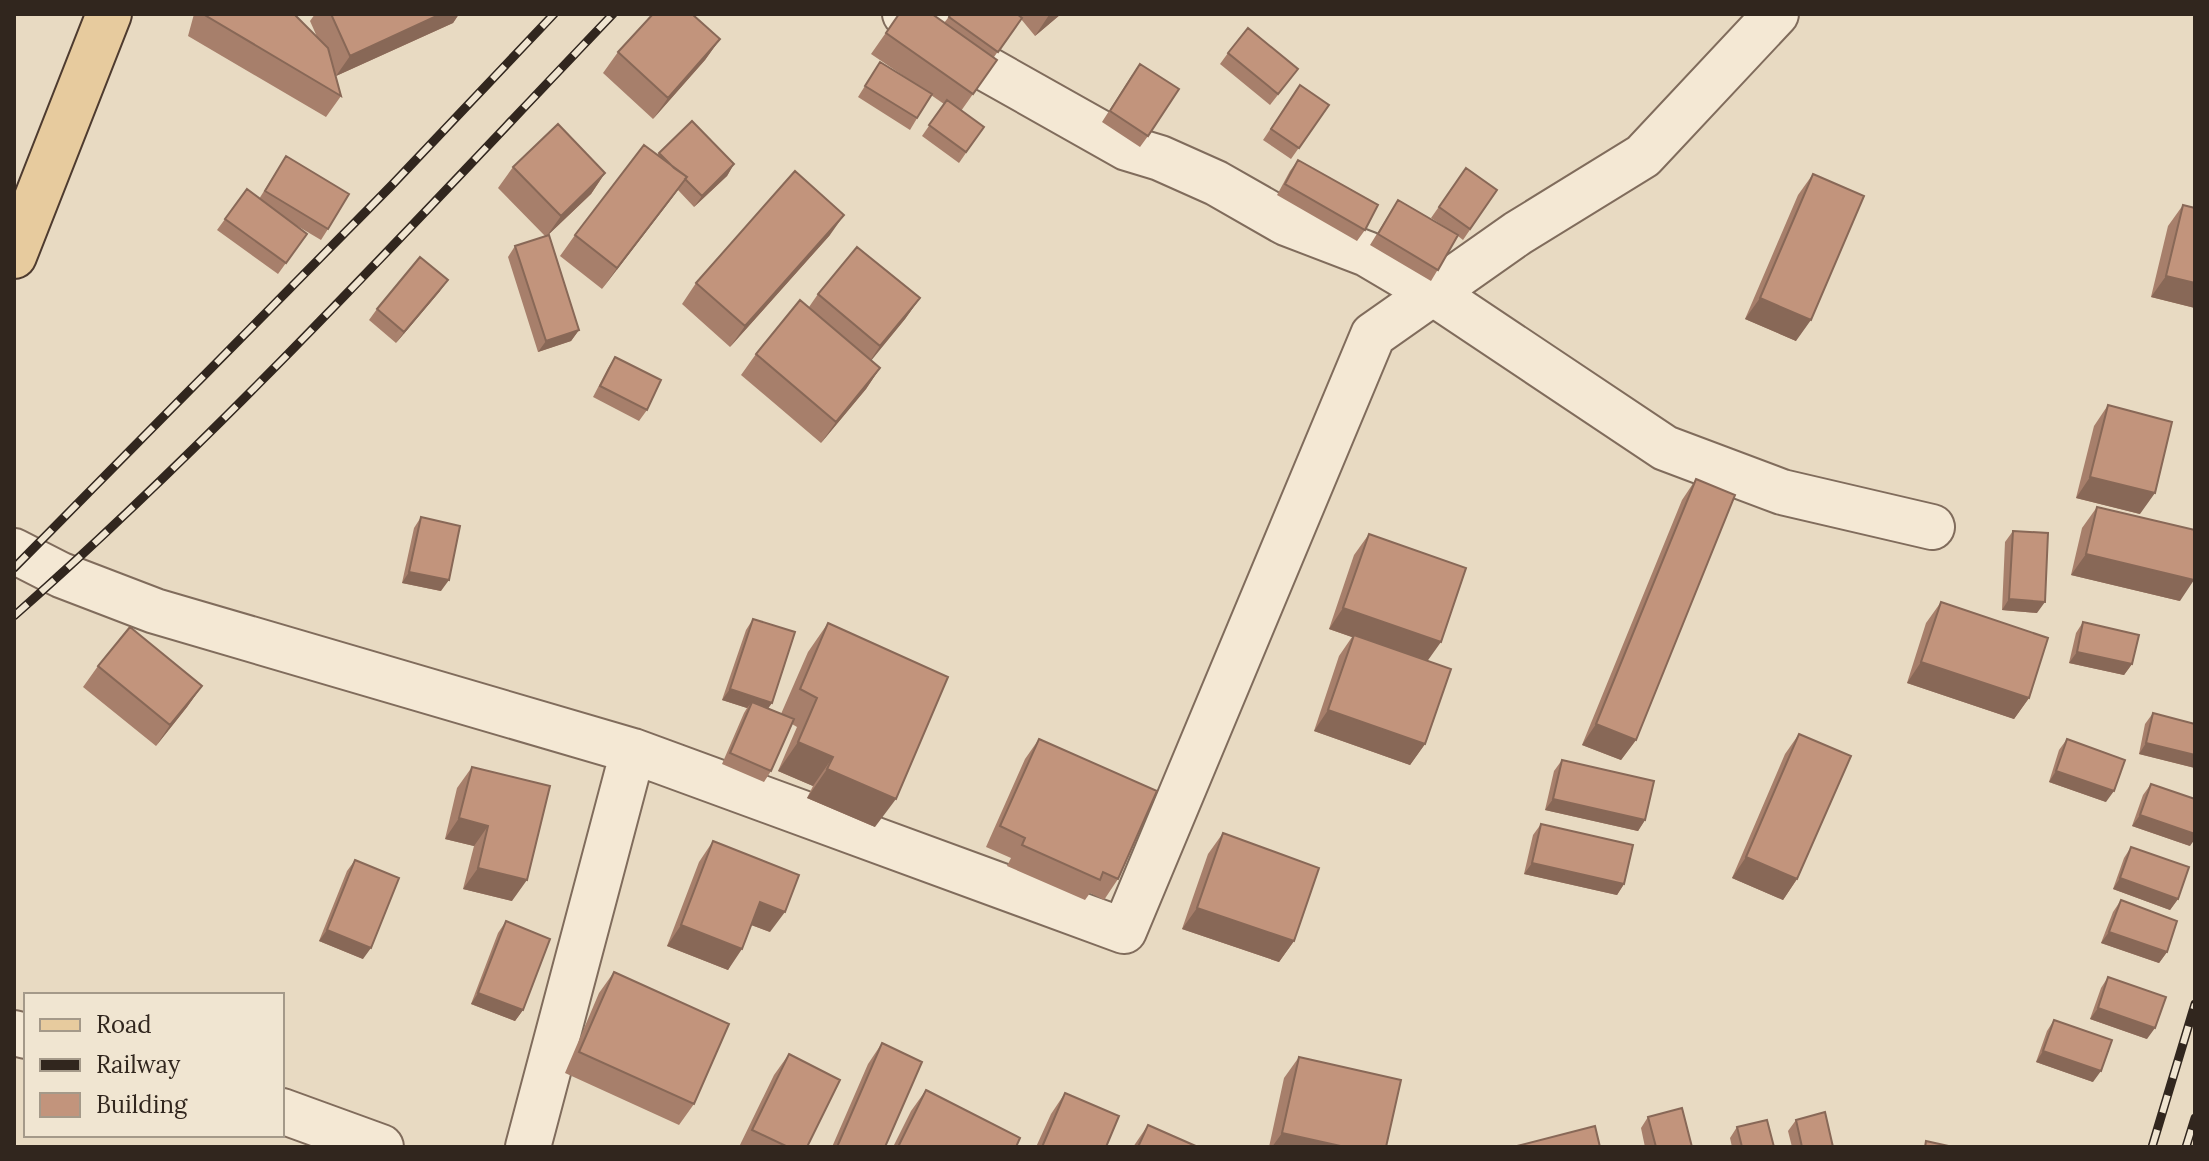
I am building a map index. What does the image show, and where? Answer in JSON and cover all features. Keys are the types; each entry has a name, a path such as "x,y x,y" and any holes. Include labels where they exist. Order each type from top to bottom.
{"main road":[{"path":"14,256 109,14"}],"street":[{"path":"905,14 929,28 962,55 1127,148 1160,158 1216,183 1286,223 1367,254 1433,293 1665,448 1782,492 1932,527"},
{"path":"14,551 61,575 155,611 633,751 1124,931 1373,335 1518,233 1643,156 1776,14"},
{"path":"528,1147 633,751"},
{"path":"284,1112 381,1147"}],"building":[{"path":"203,14 294,14 328,48 341,96"},
{"path":"331,14 441,14 350,56"},
{"path":"653,14 692,14 720,39 668,98 618,52"},
{"path":"899,14 932,14 997,60 973,94 886,33"},
{"path":"951,14 1017,14 1022,18 998,52 949,17"},
{"path":"1248,28 1298,69 1278,94 1228,53"},
{"path":"880,62 932,94 917,118 865,86"},
{"path":"1140,64 1179,89 1148,136 1110,111"},
{"path":"1300,85 1329,105 1299,148 1271,129"},
{"path":"947,100 984,127 966,152 929,125"},
{"path":"692,121 734,164 702,196 685,179 687,177 659,153"},
{"path":"558,124 605,173 561,216 513,167"},
{"path":"644,145 687,177 617,268 575,235"},
{"path":"286,156 349,194 328,229 265,191"},
{"path":"1298,160 1378,205 1365,230 1285,184"},
{"path":"1466,168 1497,190 1470,229 1439,207"},
{"path":"795,171 844,215 745,326 696,283"},
{"path":"1813,174 1864,196 1811,320 1760,298"},
{"path":"247,189 307,234 286,263 225,219"},
{"path":"1398,200 1458,235 1438,270 1378,234"},
{"path":"2183,205 2195,208 2195,283 2166,276"},
{"path":"549,235 579,330 546,341 515,246"},
{"path":"857,247 920,298 880,346 818,294"},
{"path":"420,257 448,280 404,332 377,309"},
{"path":"800,300 880,368 836,422 756,354"},
{"path":"615,357 661,380 647,410 600,386"},
{"path":"2108,405 2172,422 2155,493 2090,477"},
{"path":"1696,479 1735,495 1636,740 1596,724"},
{"path":"2097,507 2195,530 2194,580 2086,554"},
{"path":"421,517 460,526 449,580 409,572"},
{"path":"2013,531 2048,533 2045,602 2009,599"},
{"path":"1369,534 1466,568 1441,642 1343,608"},
{"path":"1941,602 2048,638 2029,698 1921,662"},
{"path":"753,619 795,632 772,703 730,689"},
{"path":"2083,622 2139,635 2132,664 2077,652"},
{"path":"828,623 948,677 896,799 827,769 833,757 798,742 817,698 800,689"},
{"path":"130,627 202,686 170,725 98,666"},
{"path":"1354,635 1451,669 1425,744 1328,710"},
{"path":"752,702 794,719 771,771 730,753"},
{"path":"2153,713 2195,724 2195,755 2146,743"},
{"path":"1799,734 1851,756 1797,879 1746,857"},
{"path":"1039,739 1157,791 1118,879 1103,872 1100,880 1022,845 1025,838 1000,826"},
{"path":"2067,739 2125,760 2114,791 2056,771"},
{"path":"1562,760 1654,781 1645,820 1553,799"},
{"path":"472,767 550,786 527,880 478,868 488,826 459,818"},
{"path":"2151,784 2195,799 2195,834 2140,815"},
{"path":"1541,824 1633,845 1624,884 1532,863"},
{"path":"1223,833 1319,868 1294,941 1197,908"},
{"path":"713,841 799,875 785,912 760,902 742,949 681,925"},
{"path":"2131,847 2189,867 2178,899 2120,878"},
{"path":"355,860 399,878 371,948 327,930"},
{"path":"2121,900 2177,921 2167,952 2109,932"},
{"path":"506,921 550,939 523,1010 478,993"},
{"path":"614,972 729,1024 694,1104 579,1052"},
{"path":"2108,977 2166,997 2155,1028 2098,1008"},
{"path":"2054,1020 2112,1040 2101,1071 2043,1051"},
{"path":"882,1043 922,1062 885,1147 837,1147"},
{"path":"789,1054 840,1080 807,1147 788,1147 752,1130"},
{"path":"1299,1057 1401,1080 1386,1147 1345,1147 1282,1133"},
{"path":"926,1090 1020,1138 1016,1147 898,1147"},
{"path":"1065,1093 1119,1116 1106,1147 1042,1147"},
{"path":"1682,1108 1692,1147 1656,1147 1648,1117"},
{"path":"1825,1112 1833,1147 1802,1147 1796,1120"},
{"path":"1767,1120 1774,1147 1742,1147 1737,1127"},
{"path":"1148,1125 1198,1147 1138,1147"},
{"path":"1595,1126 1600,1147 1513,1147"},
{"path":"1926,1141 1953,1147 1925,1147"}],"railway":[{"path":"14,568 391,186 554,14"},
{"path":"14,616 93,545 245,397 613,14"},
{"path":"2152,1147 2195,1004"},
{"path":"2186,1147 2195,1118"}]}
